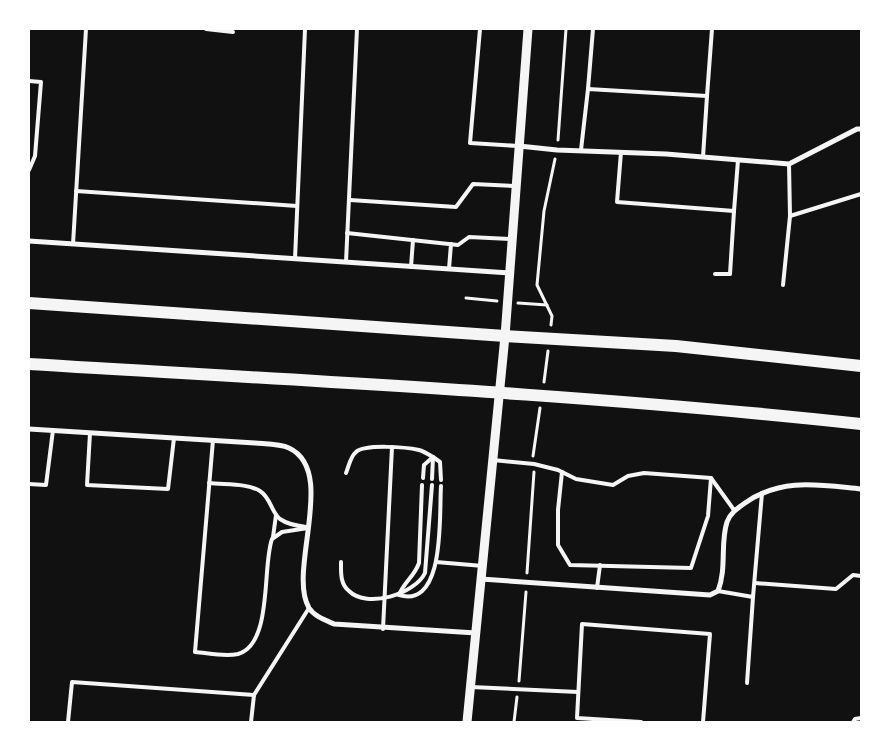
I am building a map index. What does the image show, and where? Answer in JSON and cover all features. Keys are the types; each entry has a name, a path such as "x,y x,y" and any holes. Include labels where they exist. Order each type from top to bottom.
{"highway":[{"path":"29,302 505,336 676,346 861,366"},
{"path":"29,364 543,395 748,412 861,424"}],"street":[{"path":"468,722 505,336 528,29"},
{"path":"518,146 789,164 857,129 861,129"},
{"path":"29,241 510,273"},
{"path":"29,429 213,440 289,448 299,456 309,471 311,492 304,586 309,608 320,618 334,624 384,629 476,633"},
{"path":"481,579 710,595 718,591 723,578 727,523 734,510 762,493 785,485 861,490"}],"lane":[{"path":"73,244 86,29"},
{"path":"206,29 233,32"},
{"path":"295,259 305,29"},
{"path":"346,262 346,233 350,200 348,166 357,29"},
{"path":"480,29 470,144 518,146"},
{"path":"581,150 593,29"},
{"path":"704,157 712,29"},
{"path":"29,81 41,82 35,156 29,170"},
{"path":"588,89 707,96"},
{"path":"621,152 617,202 734,211"},
{"path":"715,274 730,274 738,160"},
{"path":"783,285 790,216 789,164"},
{"path":"350,200 456,207 473,184 516,186"},
{"path":"76,191 297,206"},
{"path":"790,216 861,194"},
{"path":"346,233 458,245 469,238 512,239"},
{"path":"411,267 413,240"},
{"path":"448,269 451,244"},
{"path":"29,484 46,486 53,430"},
{"path":"90,433 87,485 168,489 174,438"},
{"path":"213,440 195,652 237,654 243,652 252,643 262,620 270,544 273,538 276,514"},
{"path":"346,473 357,451 364,448 420,450 440,462 441,480"},
{"path":"384,629 392,448"},
{"path":"423,478 424,465 433,457"},
{"path":"432,479 433,457"},
{"path":"493,460 534,464 562,472 576,479 613,485 628,476 644,473 710,478 734,510"},
{"path":"562,472 558,510 558,544 570,565 691,568 708,516 710,478"},
{"path":"210,483 251,487 259,490 282,521 308,528"},
{"path":"399,595 403,584 415,574 419,563 422,485"},
{"path":"340,562 342,583 354,595 374,599 399,595 415,587 425,573 432,485"},
{"path":"399,595 409,598 427,587 436,562 441,486"},
{"path":"746,683 762,493"},
{"path":"273,538 282,532 308,528"},
{"path":"436,562 482,566"},
{"path":"597,588 600,565"},
{"path":"755,582 836,589 853,575 861,576"},
{"path":"718,591 753,597"},
{"path":"251,722 254,695 309,608"},
{"path":"641,722 577,718 582,624 710,634 703,722"},
{"path":"68,722 72,682 254,695"},
{"path":"471,687 578,692"},
{"path":"853,722 855,719 861,718"}],"path":[{"path":"514,722 518,690 534,464 532,451 543,395 552,316 537,285 544,211 557,150 566,29"}]}
